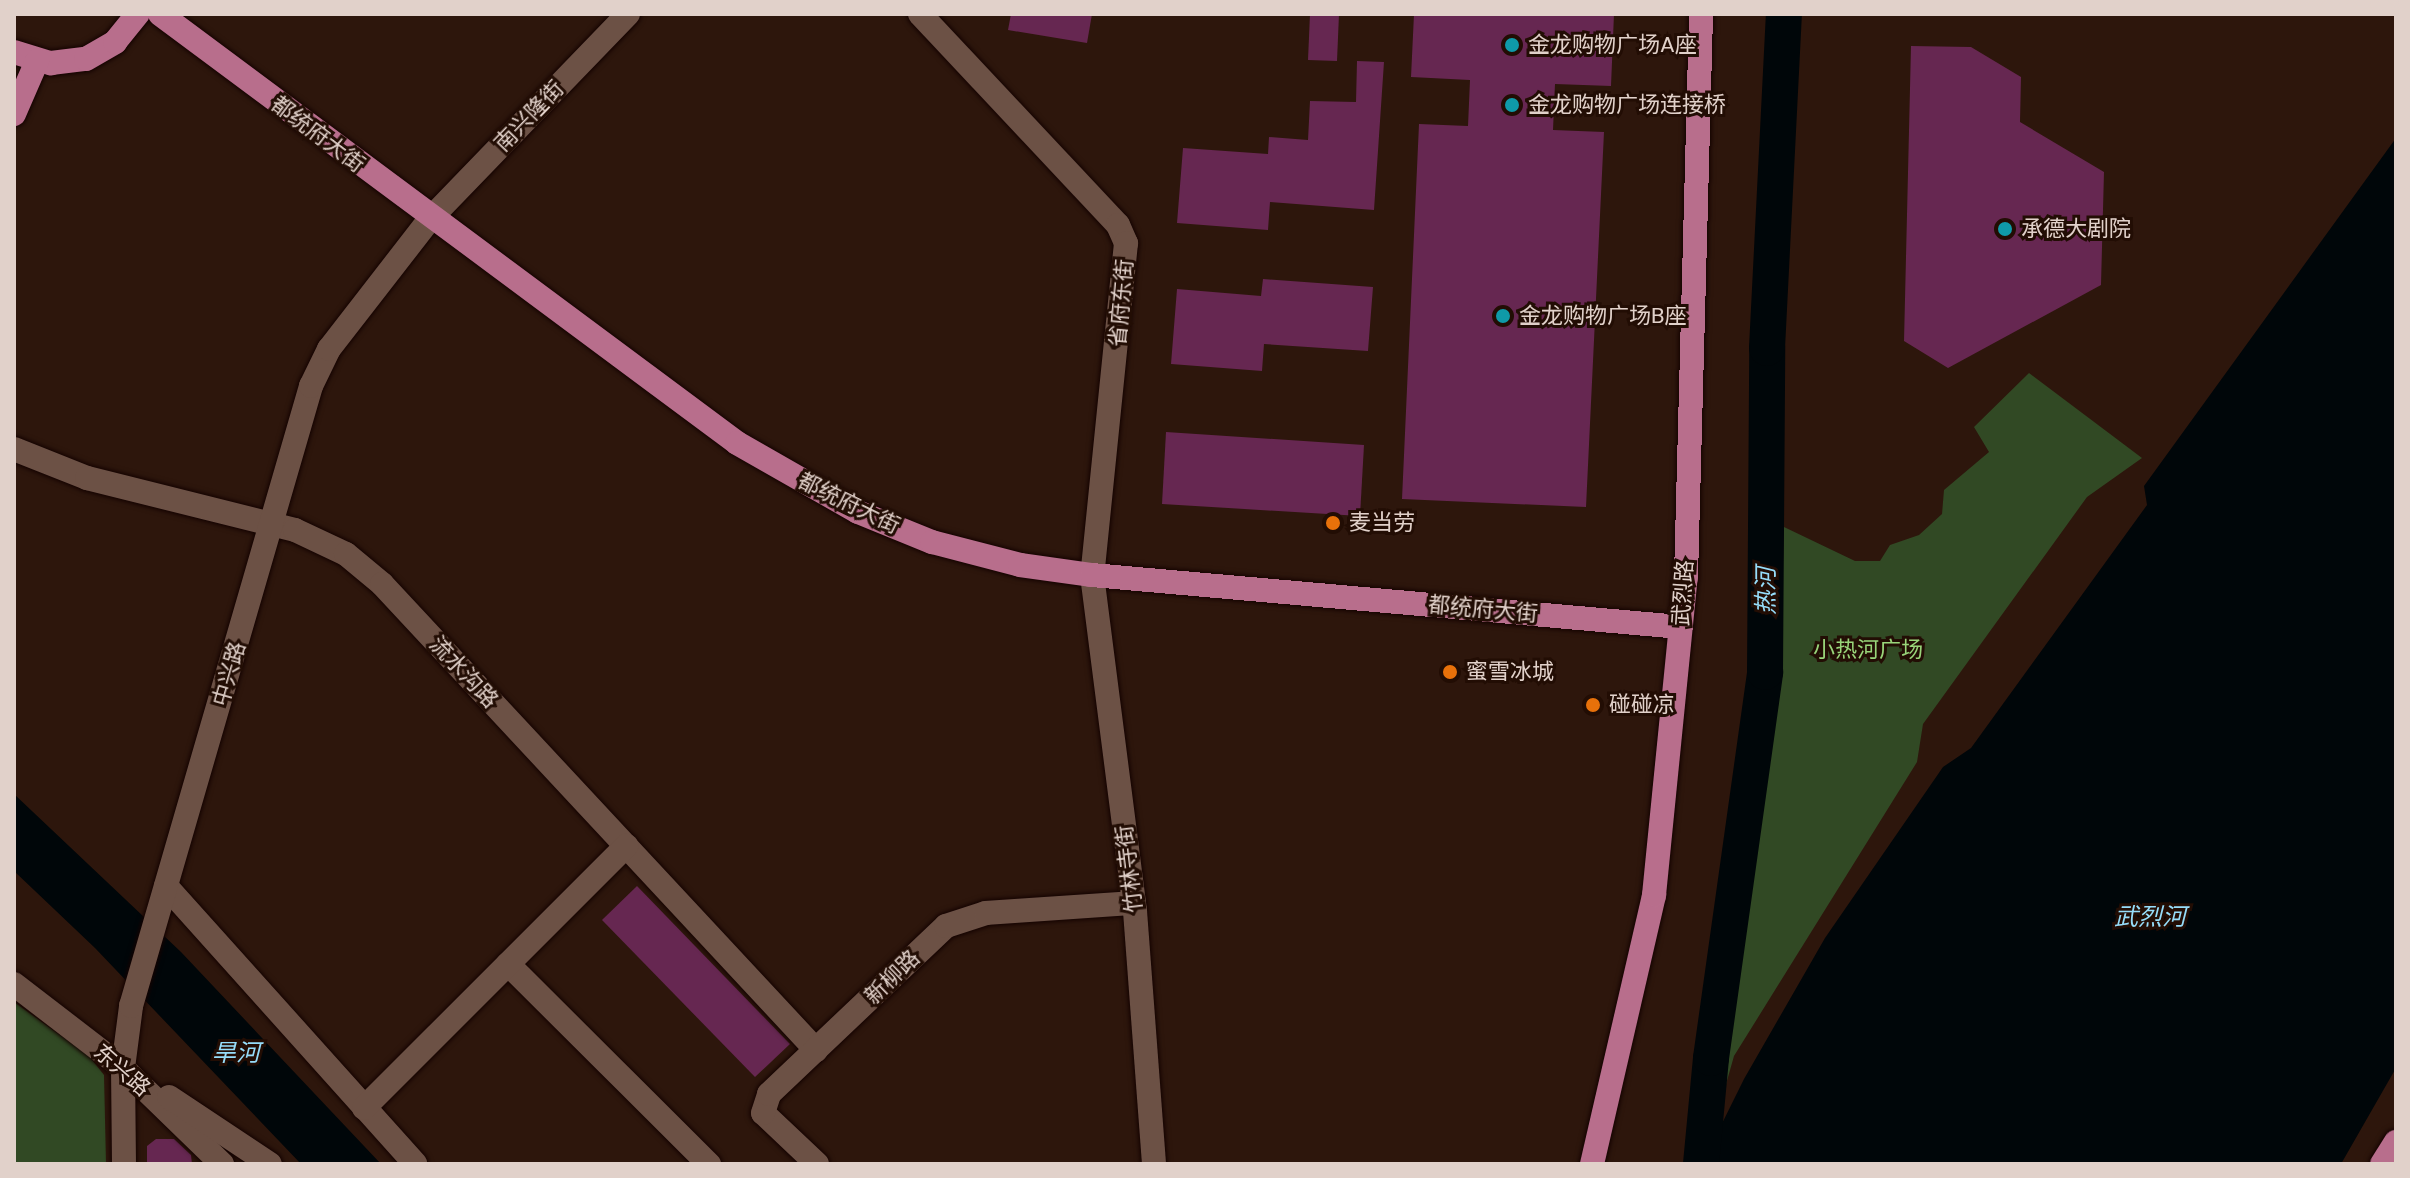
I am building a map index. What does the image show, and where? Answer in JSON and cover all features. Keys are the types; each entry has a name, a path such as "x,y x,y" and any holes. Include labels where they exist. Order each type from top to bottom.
{"main road":[{"path":"14,114 25,56 69,63 101,52 138,14"},
{"name":"都统府大街","path":"160,14 430,219 737,443 858,512 932,542 1020,565 1092,575 1681,627"},
{"name":"武烈路","path":"1592,1164 1654,895 1681,627 1701,14"},
{"path":"2382,1164 2396,1142"}],"street":[{"name":"南兴隆街","path":"430,219 628,14"},
{"name":"省府东街","path":"920,14 1118,225 1126,243 1092,575"},
{"name":"中兴路","path":"124,1164 123,1068 131,1006 311,386 329,349 430,219"},
{"name":"流水沟路","path":"14,449 87,478 272,525 346,554 382,584 816,1050"},
{"name":"竹林寺街","path":"1092,575 1134,903 1154,1164"},
{"path":"364,1108 626,846"},
{"path":"166,886 415,1164"},
{"name":"新柳路","path":"817,1164 763,1113 769,1094 946,926 986,913 1134,903"},
{"path":"508,964 709,1164"},
{"name":"东兴路","path":"14,984 123,1068 222,1164"},
{"path":"123,1068 270,1164"}],"green space":[{"name":"小热河广场","path":"2029,373 2142,458 2087,497 1923,724 1917,762 1734,1056 1706,1155 1779,700 1784,527 1855,561 1880,561 1890,545 1919,535 1942,514 1944,490 1989,452 1974,427"},
{"path":"14,1002 89,1056 104,1075 106,1164 14,1164"}],"water":[{"name":"武烈河","path":"2396,138 2396,1068 2341,1164 1702,1164 1744,1079 1825,938 1943,767 1971,748 2147,505 2144,486"},
{"name":"旱河","path":"14,794 181,952 381,1164 301,1164 95,948 14,871"}],"building":[{"path":"1011,14 1092,14 1087,43 1008,30"},
{"path":"1310,14 1339,14 1337,61 1308,60"},
{"name":"金龙购物广场B座","path":"1414,14 1614,14 1611,86 1555,84 1553,130 1604,132 1586,507 1402,499 1419,124 1468,126 1470,80 1411,77"},
{"name":"承德大剧院","path":"1911,46 1971,47 2021,77 2020,122 2104,172 2101,285 1948,368 1904,341"},
{"path":"1357,61 1384,62 1374,210 1270,202 1268,230 1177,223 1183,148 1268,154 1269,137 1308,140 1310,101 1356,102"},
{"path":"1263,279 1373,287 1368,351 1264,344 1262,371 1171,364 1177,289 1261,296"},
{"path":"1166,432 1364,445 1360,516 1162,504"},
{"path":"637,886 790,1044 755,1077 602,920"},
{"path":"156,1139 174,1139 191,1155 192,1164 147,1164 147,1146"}],"waterway":[{"name":"热河","path":"1701,1164 1711,1058 1765,672 1767,348 1784,14"}],"place":[{"name":"金龙购物广场A座","path":"1512,45"},
{"name":"金龙购物广场连接桥","path":"1512,105"},
{"name":"承德大剧院","path":"2005,229"},
{"name":"金龙购物广场B座","path":"1503,316"},
{"name":"麦当劳","path":"1333,523"},
{"name":"蜜雪冰城","path":"1450,672"},
{"name":"碰碰凉","path":"1593,705"}]}
